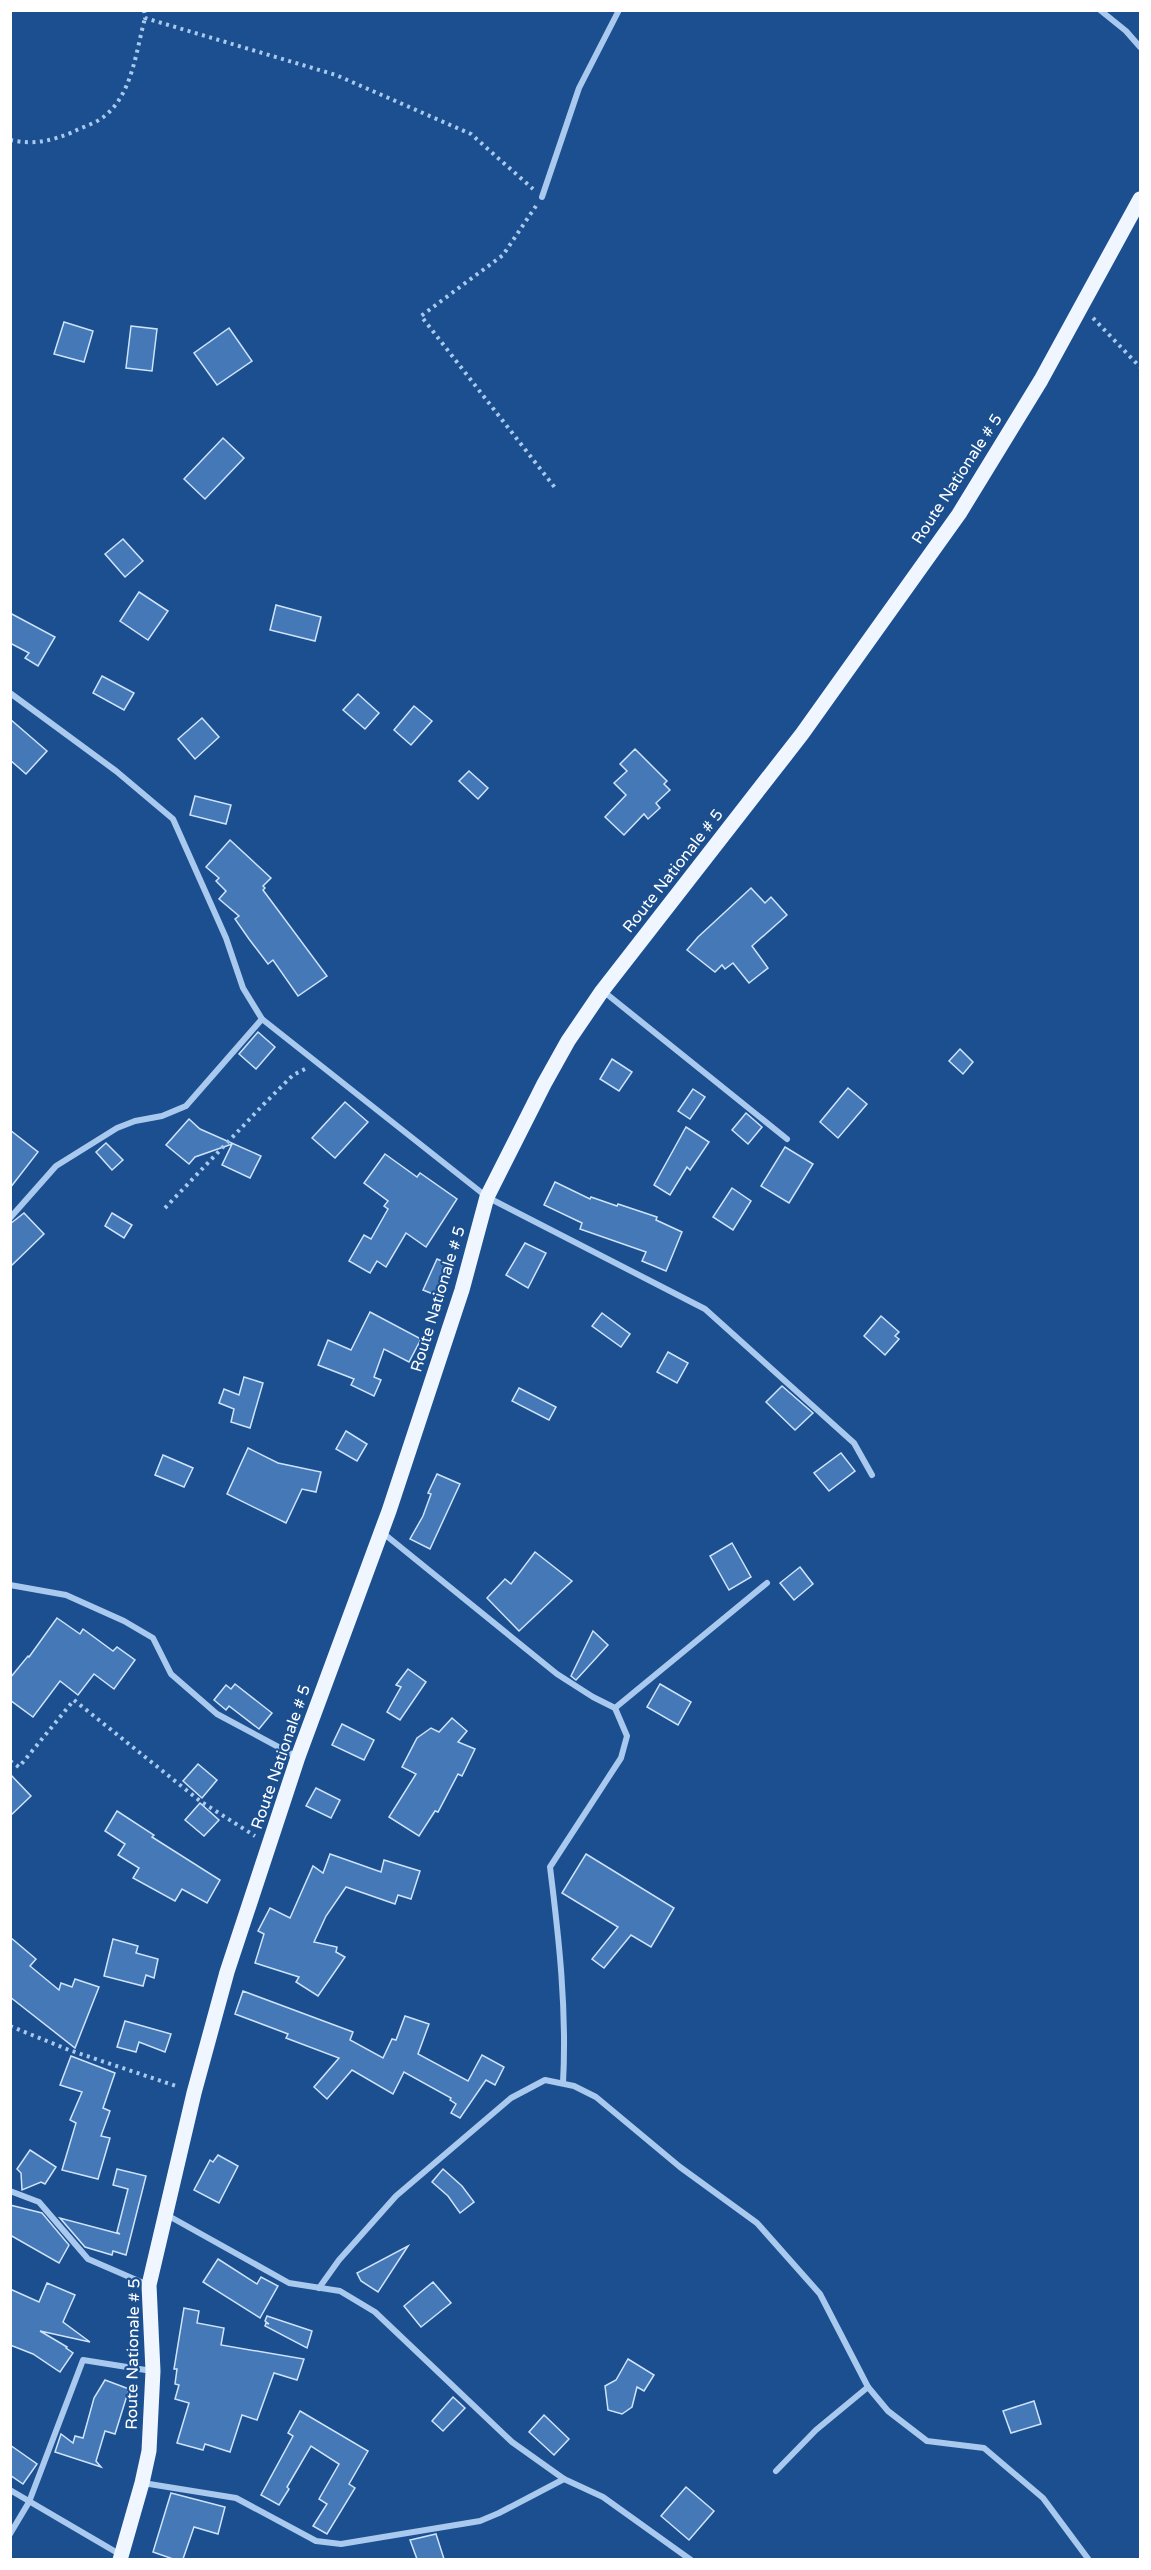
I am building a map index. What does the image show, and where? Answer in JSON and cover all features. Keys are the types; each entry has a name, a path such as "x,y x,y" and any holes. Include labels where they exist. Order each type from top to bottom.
{"main road":[{"name":"Route Nationale # 5","path":"121,2557 149,2451 153,2371 149,2285 194,2092 227,1972 298,1757 381,1532 462,1290 487,1197 568,1041 602,991 802,734 959,514 1041,380 1140,199"}],"street":[{"path":"542,197 579,88 619,10"},
{"path":"1100,10 1126,31 1140,47"},
{"path":"10,693 116,771 173,819 226,938 243,988 262,1019 487,1197 705,1309 854,1443 872,1475"},
{"path":"602,991 787,1139"},
{"path":"10,1218 56,1166 117,1128 135,1120 162,1116 186,1106 262,1019"},
{"path":"381,1532 557,1674 615,1708 627,1736 621,1758 550,1867 560,1948 565,2037 563,2083"},
{"path":"615,1708 767,1582"},
{"path":"10,1585 66,1595 124,1621 153,1638 171,1674 217,1714 298,1757"},
{"path":"319,2288 339,2260 396,2196 511,2097 545,2080 574,2086 596,2097 680,2167 757,2223 820,2294 868,2387 888,2411 927,2441 984,2448 1043,2498 1089,2559"},
{"path":"10,2191 39,2202 88,2259 149,2285"},
{"path":"166,2215 289,2283 340,2291 375,2312 512,2442 564,2478 603,2497 691,2559"},
{"path":"10,2534 29,2502 83,2360 153,2371"},
{"path":"776,2470 816,2430 868,2387"},
{"path":"142,2483 236,2498 316,2541 341,2544 480,2521 564,2478"},
{"path":"10,2490 121,2557"}],"path":[{"path":"10,140 25,143 50,141 100,120 111,111 126,88 145,18 144,10"},
{"path":"145,18 336,75 471,134 542,197 503,255 421,316 556,489"},
{"path":"1082,306 1140,367"},
{"path":"165,1208 293,1075 316,1063"},
{"path":"10,1761 19,1767 74,1700 200,1801 269,1846"},
{"path":"10,2026 69,2050 194,2092"}],"building":[{"path":"64,322 93,331 84,362 54,354"},
{"path":"131,326 157,329 152,371 126,368"},
{"path":"229,328 252,361 217,385 194,353"},
{"path":"223,438 244,458 205,499 184,479"},
{"path":"123,539 143,561 125,577 105,554"},
{"path":"139,592 168,611 148,640 120,621"},
{"path":"276,605 321,617 315,641 270,630"},
{"path":"10,613 55,637 38,666 25,658 29,653 10,643"},
{"path":"102,676 134,693 124,710 93,693"},
{"path":"358,694 379,713 365,729 343,710"},
{"path":"414,706 432,721 411,745 394,730"},
{"path":"202,718 219,737 195,759 178,739"},
{"path":"10,719 47,751 26,774 10,760"},
{"path":"635,749 667,781 664,784 670,790 656,803 660,808 648,819 644,814 624,835 605,817 626,795 614,783 627,771 620,764"},
{"path":"469,771 488,788 478,799 459,781"},
{"path":"195,796 231,805 226,824 190,815"},
{"path":"230,840 271,878 263,886 265,888 263,890 327,976 298,996 273,960 268,964 249,939 235,919 239,916 219,899 226,891 216,881 219,878 206,867"},
{"path":"751,888 765,903 771,897 787,915 752,946 768,968 749,983 733,963 725,969 722,965 715,972 687,950"},
{"path":"258,1032 275,1047 256,1069 239,1054"},
{"path":"960,1049 973,1062 963,1074 949,1061"},
{"path":"612,1059 632,1072 619,1091 600,1079"},
{"path":"848,1088 867,1104 838,1138 820,1122"},
{"path":"693,1089 705,1097 690,1119 678,1111"},
{"path":"345,1102 368,1122 335,1158 312,1138"},
{"path":"746,1113 762,1127 748,1144 732,1130"},
{"path":"189,1119 200,1129 261,1156 250,1178 222,1165 232,1144 195,1157 189,1164 166,1145"},
{"path":"686,1127 709,1142 690,1170 687,1167 670,1195 654,1185"},
{"path":"10,1130 38,1152 10,1188"},
{"path":"106,1143 123,1160 112,1170 96,1152"},
{"path":"785,1147 813,1164 789,1203 761,1186"},
{"path":"385,1154 417,1177 420,1173 457,1199 426,1247 406,1233 386,1267 377,1261 370,1273 349,1261 364,1235 371,1239 388,1209 384,1206 388,1201 364,1183"},
{"path":"555,1182 590,1199 591,1197 617,1206 618,1204 657,1217 656,1220 682,1232 666,1271 642,1261 646,1252 580,1229 582,1223 544,1205"},
{"path":"732,1188 751,1201 733,1230 713,1217"},
{"path":"24,1213 44,1234 10,1267 10,1224"},
{"path":"112,1213 132,1225 124,1238 105,1226"},
{"path":"525,1243 546,1253 528,1288 506,1275"},
{"path":"437,1259 451,1265 438,1296 423,1290"},
{"path":"370,1312 421,1339 409,1362 384,1349 374,1377 381,1380 374,1396 351,1385 354,1379 318,1365 328,1340 351,1350"},
{"path":"602,1313 630,1334 621,1347 592,1326"},
{"path":"881,1316 899,1332 895,1336 899,1339 885,1355 864,1336"},
{"path":"668,1352 688,1363 677,1383 657,1372"},
{"path":"244,1377 263,1383 250,1428 231,1422 234,1409 219,1403 224,1389 239,1395"},
{"path":"782,1386 813,1413 795,1430 766,1402"},
{"path":"519,1388 556,1407 549,1420 512,1401"},
{"path":"346,1431 367,1444 357,1461 336,1449"},
{"path":"248,1448 278,1463 321,1472 316,1492 302,1489 286,1523 227,1494"},
{"path":"841,1453 855,1471 829,1491 814,1473"},
{"path":"163,1455 193,1468 184,1487 155,1475"},
{"path":"437,1474 460,1484 430,1549 410,1539 423,1516 431,1494 428,1493"},
{"path":"732,1543 751,1577 729,1590 710,1556"},
{"path":"535,1552 572,1581 519,1631 487,1598 505,1579 511,1584"},
{"path":"800,1567 813,1584 794,1600 780,1583"},
{"path":"57,1618 80,1634 83,1629 113,1651 117,1647 135,1660 114,1689 94,1674 78,1695 60,1681 33,1717 10,1700 10,1678 29,1657"},
{"path":"593,1631 608,1645 576,1680 571,1676"},
{"path":"408,1669 426,1682 400,1720 387,1712 401,1687 396,1685"},
{"path":"235,1684 272,1713 259,1729 229,1706 226,1710 214,1700 226,1685 231,1689"},
{"path":"660,1684 691,1702 678,1725 647,1707"},
{"path":"452,1718 467,1731 458,1742 475,1749 462,1776 458,1774 438,1812 435,1811 419,1836 389,1817 416,1774 402,1767 417,1738 431,1728 439,1732"},
{"path":"342,1724 374,1740 364,1760 332,1745"},
{"path":"198,1764 217,1780 202,1798 183,1781"},
{"path":"10,1774 31,1796 10,1816"},
{"path":"316,1788 340,1800 331,1818 306,1806"},
{"path":"200,1803 219,1820 204,1836 185,1820"},
{"path":"117,1811 154,1835 152,1837 220,1880 207,1903 182,1889 175,1901 133,1878 139,1868 118,1855 125,1844 105,1831"},
{"path":"330,1854 381,1872 384,1860 420,1871 411,1899 398,1895 395,1904 346,1887 326,1916 314,1942 337,1947 336,1952 345,1957 318,1996 296,1982 299,1977 255,1963 264,1934 258,1931 270,1908 290,1918 313,1866 323,1873"},
{"path":"586,1854 674,1908 651,1947 631,1935 604,1968 592,1959 618,1927 562,1893"},
{"path":"10,1937 36,1959 30,1966 59,1990 61,1983 72,1987 75,1979 99,1987 75,2048 10,1997"},
{"path":"113,1939 138,1946 136,1953 158,1959 154,1978 146,1975 143,1986 104,1976"},
{"path":"243,1991 353,2032 350,2040 383,2058 392,2039 396,2040 405,2016 429,2024 418,2054 468,2081 482,2055 504,2067 495,2085 486,2080 460,2118 451,2113 456,2104 450,2100 451,2098 404,2072 393,2094 352,2070 327,2099 314,2087 339,2058 286,2038 288,2034 235,2014"},
{"path":"125,2021 171,2034 165,2052 139,2042 136,2052 117,2047"},
{"path":"71,2056 115,2073 103,2108 110,2111 101,2136 110,2138 98,2179 62,2170 76,2123 70,2120 82,2092 60,2085"},
{"path":"30,2150 56,2167 45,2184 41,2182 22,2190 21,2173 17,2169"},
{"path":"218,2155 238,2166 219,2203 194,2190 210,2160 213,2162"},
{"path":"117,2169 146,2176 126,2255 113,2251 112,2255 85,2247 60,2218 120,2234 117,2232 128,2189 113,2185"},
{"path":"443,2169 462,2186 474,2202 460,2213 448,2196 432,2182"},
{"path":"10,2205 42,2213 69,2245 59,2263 10,2235"},
{"path":"408,2246 378,2292 361,2281 357,2273"},
{"path":"218,2259 257,2284 261,2277 278,2286 260,2318 203,2282"},
{"path":"433,2282 451,2303 421,2327 404,2306"},
{"path":"47,2283 75,2295 63,2322 90,2342 40,2331 73,2353 60,2372 33,2354 10,2345 10,2289 39,2302"},
{"path":"184,2308 199,2311 197,2323 224,2328 221,2345 304,2359 297,2380 274,2373 257,2420 242,2415 230,2452 205,2444 203,2450 177,2443 189,2403 175,2399 179,2385 175,2384 177,2369 174,2369"},
{"path":"267,2316 312,2331 307,2348 265,2326 266,2323 269,2324 265,2321"},
{"path":"628,2359 654,2375 644,2391 637,2387 632,2407 622,2414 608,2410 605,2386 616,2380"},
{"path":"105,2380 129,2389 115,2434 105,2431 96,2461 101,2467 55,2452 61,2434 73,2443 75,2436 83,2438 94,2398"},
{"path":"453,2397 465,2408 443,2431 432,2421"},
{"path":"1034,2401 1041,2424 1011,2433 1003,2411"},
{"path":"300,2411 368,2451 349,2484 355,2488 327,2534 313,2526 327,2504 319,2499 339,2464 311,2446 279,2505 261,2495 293,2436 288,2433"},
{"path":"544,2415 569,2439 554,2455 529,2432"},
{"path":"10,2445 37,2464 23,2484 10,2475"},
{"path":"686,2487 714,2511 689,2540 661,2516"},
{"path":"171,2493 225,2507 218,2534 194,2527 183,2559 173,2559 153,2552"},
{"path":"436,2534 444,2559 417,2559 410,2540"}]}
